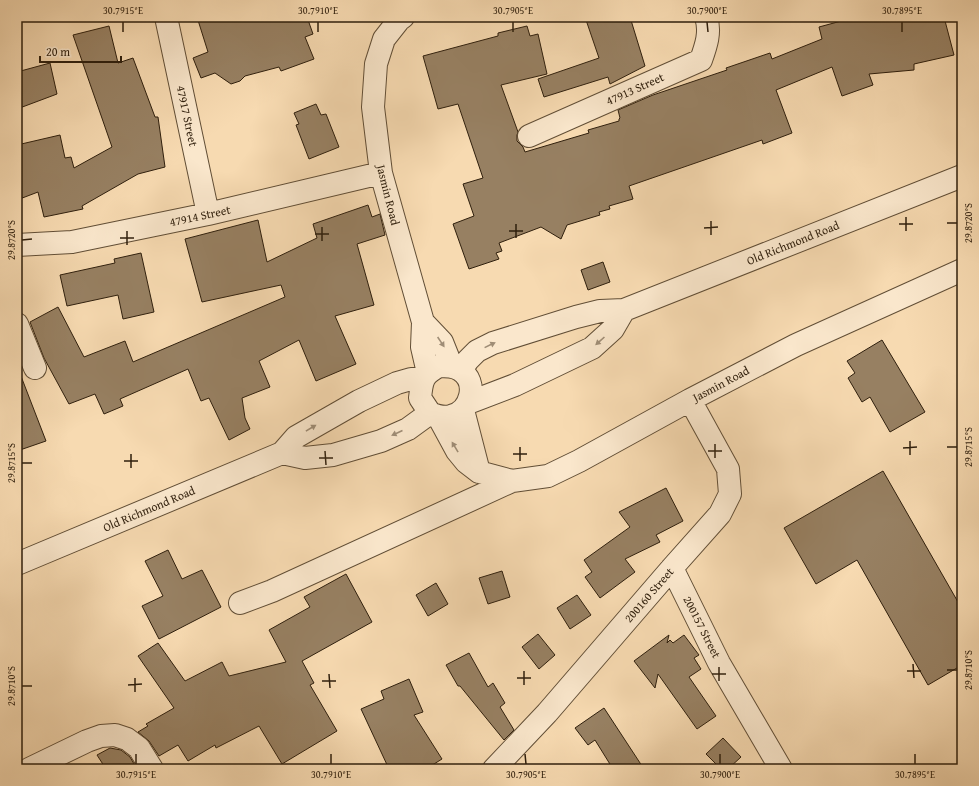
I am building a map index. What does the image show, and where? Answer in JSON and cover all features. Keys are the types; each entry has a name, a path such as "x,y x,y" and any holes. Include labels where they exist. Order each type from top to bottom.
{"street":[{"name":"47917 Street","path":"166,17 208,214"},
{"name":"Jasmin Road","path":"403,17 398,20 384,39 376,64 373,106 381,173 423,322 422,347 426,376"},
{"name":"47913 Street","path":"529,136 701,60 707,42 709,25 706,17"},
{"name":"47914 Street","path":"17,245 72,242 208,214 381,173"},
{"name":"Old Richmond Road","path":"17,564 282,453 296,437 359,401 398,383 426,376 439,366 457,368 477,351 493,343 576,317 600,311 624,310 962,176"},
{"name":"Jasmin Road","path":"434,415 457,451 466,462 479,472 512,481 548,476 579,461 690,400 796,345 962,270"},
{"path":"426,376 420,398 434,415 444,417 452,416 466,406 515,385 592,348 614,329 624,310"},
{"name":"Jasmin Road","path":"423,322 442,342 457,368"},
{"path":"17,324 35,368"},
{"path":"457,368 467,378 471,385 471,394 466,406 479,472"},
{"name":"200160 Street","path":"494,769 547,713 720,514 730,494 728,470 690,400"},
{"path":"282,453 304,458 333,455 381,441 434,415"},
{"path":"240,603 272,590 512,481"},
{"name":"200157 Street","path":"672,568 719,663 781,769"},
{"path":"29,769 87,741 101,736 115,735 127,739 139,748 152,769"}],"building":[{"path":"197,17 307,17 313,34 305,37 314,59 281,71 279,67 245,76 240,81 231,84 215,73 201,78 193,58 208,52"},
{"path":"585,17 630,17 645,66 610,84 608,77 544,97 538,79 599,58"},
{"path":"856,17 944,17 954,55 914,64 914,70 869,74 873,85 842,96 832,67 776,90 792,133 763,144 762,140 629,186 633,199 609,206 610,209 599,212 600,215 567,225 561,239 541,227 499,243 502,251 496,253 499,259 469,269 453,224 474,216 463,184 483,178 458,104 438,109 423,56 498,36 498,33 527,26 530,36 538,34 547,74 501,85 518,132 517,141 523,147 525,152 589,133 588,130 619,121 620,118 618,110 653,95 727,70 726,68 770,53 772,59 822,39 819,27"},
{"path":"109,26 118,63 133,58 155,117 158,117 165,167 138,174 82,206 83,209 44,217 38,192 17,200 17,145 60,135 65,158 71,157 74,168 112,147 73,35"},
{"path":"50,63 57,94 17,109 17,72"},
{"path":"316,104 321,115 326,114 339,147 309,159 296,125 299,124 294,113"},
{"path":"368,205 372,217 380,214 385,235 357,244 374,305 335,316 356,364 316,381 299,340 259,361 270,387 242,398 245,418 250,429 229,440 209,398 201,401 188,369 120,399 123,406 104,414 95,394 69,404 44,358 30,322 58,307 84,357 125,341 133,362 285,297 281,285 202,302 185,239 258,220 267,262 317,238 313,224"},
{"path":"141,253 154,312 123,319 118,295 67,306 60,275 115,263 114,259"},
{"path":"603,262 610,282 588,290 581,270"},
{"path":"882,340 925,412 890,432 870,397 862,402 848,378 855,373 847,361"},
{"path":"17,371 19,371 46,441 17,451"},
{"path":"883,471 962,609 962,665 928,685 857,560 816,584 784,528"},
{"path":"666,488 683,521 656,535 660,542 625,559 635,572 600,598 585,577 592,572 584,560 630,527 619,512"},
{"path":"168,550 182,579 202,570 221,607 159,639 142,606 163,596 145,561"},
{"path":"502,571 510,597 488,604 479,578"},
{"path":"346,574 372,622 302,661 314,683 310,685 337,731 282,764 259,726 216,748 215,745 188,761 178,745 159,756 149,741 138,732 148,726 146,724 174,708 138,656 158,643 185,681 222,662 229,676 286,662 269,630 310,607 304,597"},
{"path":"436,583 448,604 428,616 416,595"},
{"path":"577,595 591,615 570,629 557,608"},
{"path":"538,634 555,655 539,669 522,647"},
{"path":"669,635 667,643 670,640 673,643 684,635 699,655 694,658 701,669 689,677 716,716 697,729 658,674 655,688 634,661"},
{"path":"469,653 488,687 493,683 505,703 500,707 514,730 504,740 460,686 458,686 446,665"},
{"path":"409,679 423,712 414,715 442,759 426,769 389,769 361,709 384,699 381,691"},
{"path":"604,708 644,769 613,769 595,740 588,745 575,728"},
{"path":"723,738 741,757 728,769 721,769 706,754"},
{"path":"110,748 121,750 130,757 137,769 106,769 97,755"}]}
